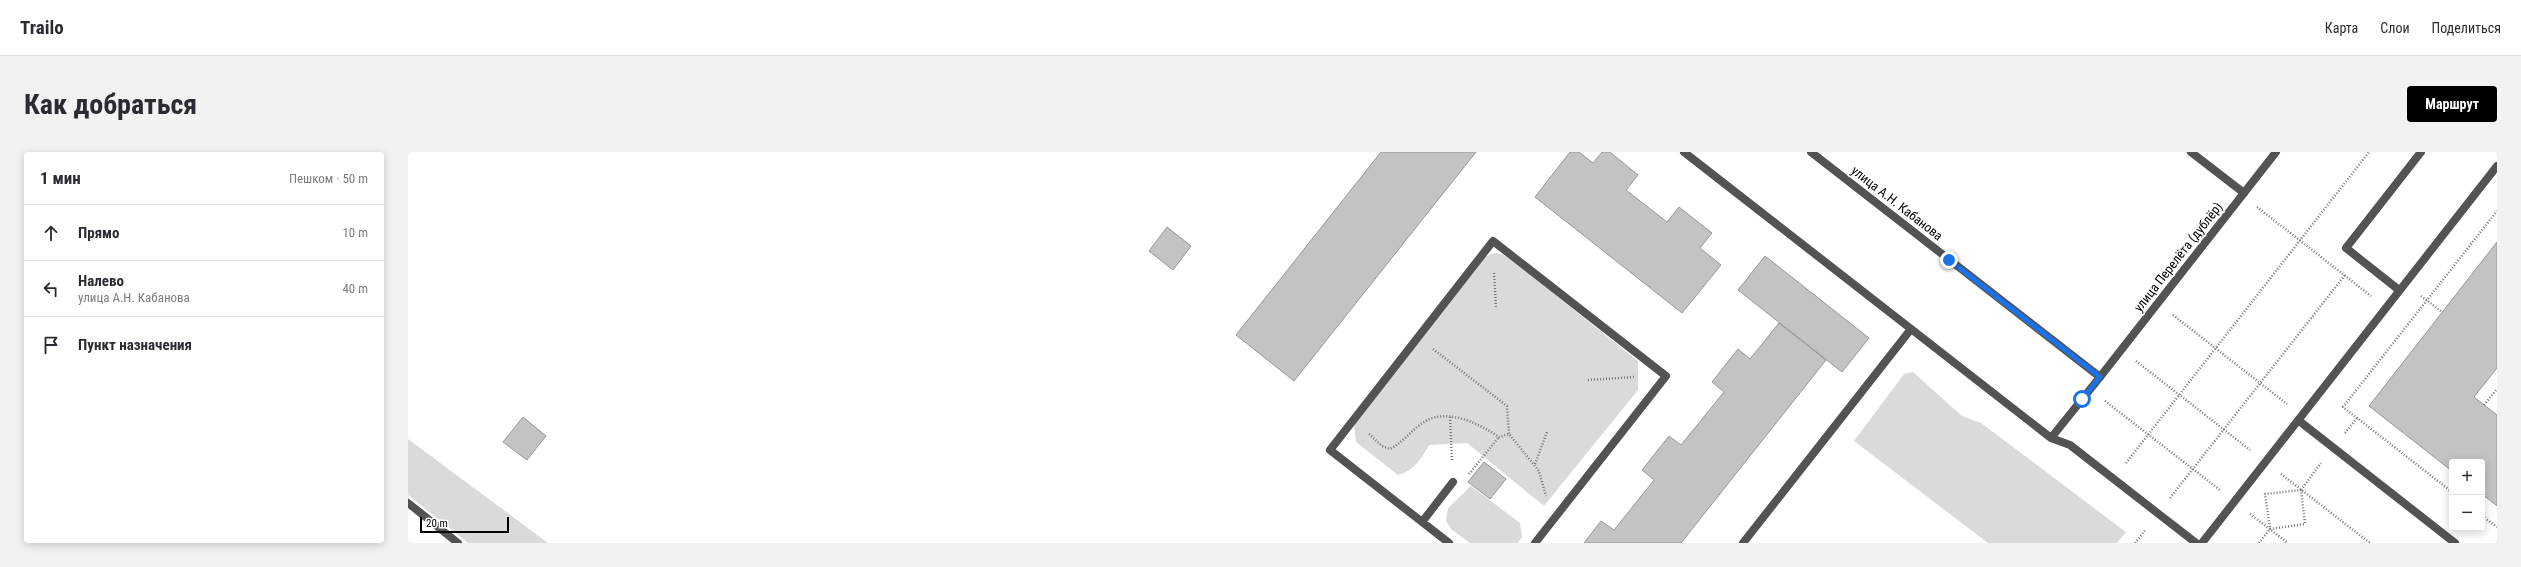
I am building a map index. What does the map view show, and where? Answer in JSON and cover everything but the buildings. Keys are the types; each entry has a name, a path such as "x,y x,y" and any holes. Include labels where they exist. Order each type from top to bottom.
{"street":[{"path":"1684,152 2051,438 2070,445 2196,543"},
{"name":"улица А.Н. Кабанова","path":"1811,152 2100,377"},
{"path":"2191,152 2244,193"},
{"name":"улица Перелёта (дублёр)","path":"2051,438 2276,152"},
{"path":"2400,290 2346,248 2421,152"},
{"path":"2202,543 2497,166"},
{"path":"1449,543 1330,450 1493,241 1666,376 1535,543"},
{"path":"1743,543 1911,329"},
{"path":"2300,418 2455,543"},
{"path":"1422,522 1453,482"},
{"path":"408,503 458,543"}],"path":[{"path":"2113,479 2369,152"},
{"path":"2256,207 2386,308"},
{"path":"2449,490 2343,408 2497,211"},
{"path":"2135,543 2344,276"},
{"path":"2405,283 2442,312"},
{"path":"2172,314 2260,383 2300,418"},
{"path":"1418,337 1507,406 1509,434 1535,464 1543,480 1551,523"},
{"path":"1451,363 1454,359"},
{"path":"1588,380 1666,376"},
{"path":"2484,406 2497,389"},
{"path":"2105,400 2288,543"},
{"path":"1450,417 1453,482 1466,479 1499,437 1509,434"},
{"path":"1368,431 1369,436 1382,446 1390,449 1397,445 1423,422 1450,417 1476,423 1499,437"},
{"path":"1535,464 1547,432"},
{"path":"2259,543 2270,529 2305,524 2301,490 2322,462"},
{"path":"2270,529 2265,494 2301,490"},
{"path":"2485,518 2497,527"}],"shaded area":[{"path":"1494,253 1502,254 1516,264 1638,361 1638,390 1544,506 1467,443 1429,445 1420,460 1413,467 1398,475 1356,442 1354,424 1482,258"},
{"path":"1913,372 1962,416 1981,423 2126,532 2117,543 1988,543 1854,441 1904,374"},
{"path":"408,439 548,543 468,543 408,495"},
{"path":"1471,486 1520,523 1522,537 1518,543 1470,543 1451,529 1446,521 1448,508"}],"route":[{"path":"1949,260 2100,377 2082,399"}]}
